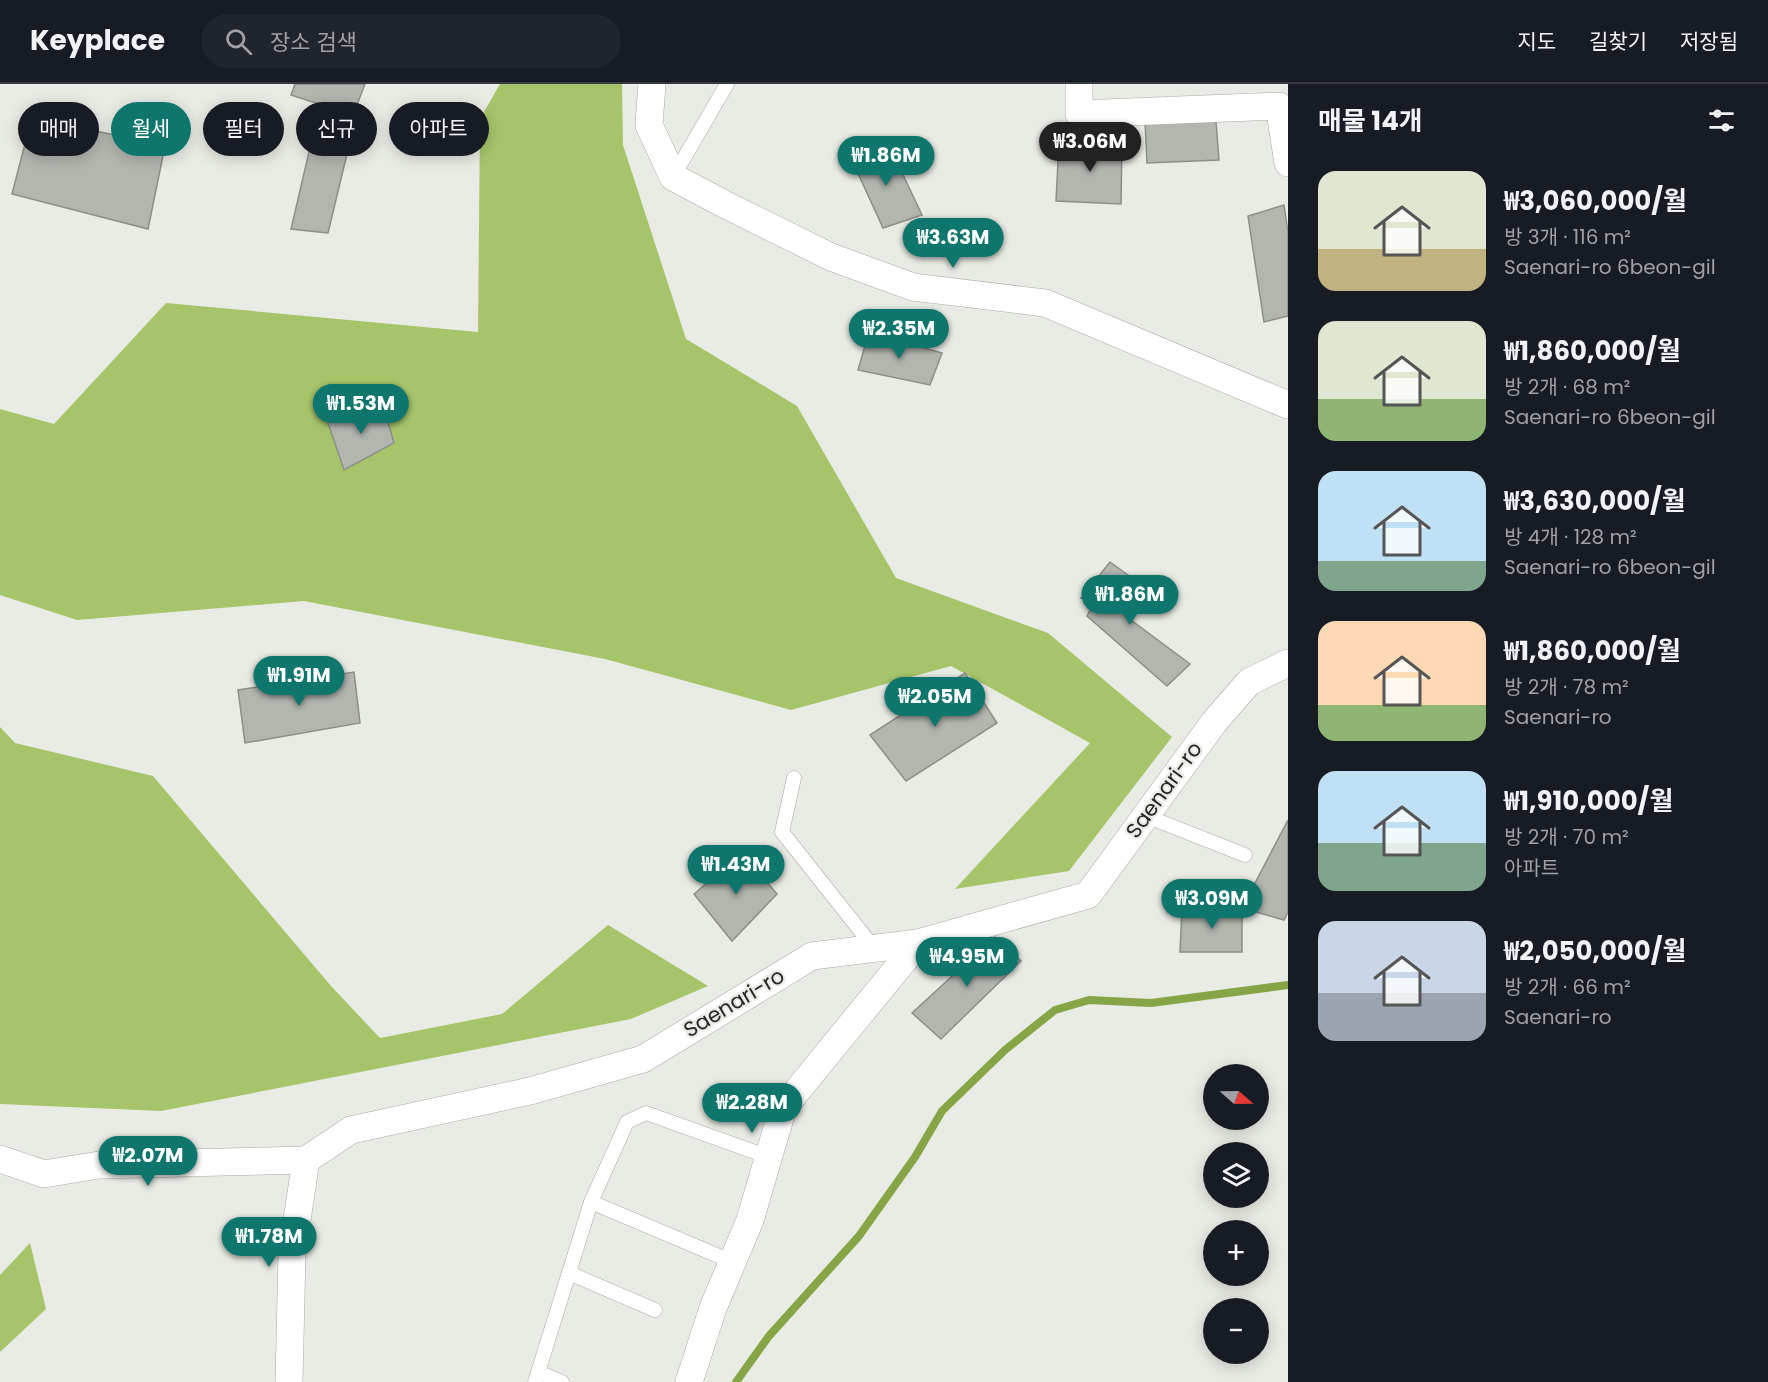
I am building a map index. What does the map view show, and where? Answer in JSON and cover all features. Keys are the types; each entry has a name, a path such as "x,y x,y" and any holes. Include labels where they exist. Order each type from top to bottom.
{"street":[{"path":"652,84 649,125 673,177 842,261 913,287 1045,303 1288,405"},
{"path":"1079,84 1079,114 1279,106 1288,163"},
{"name":"Saenari-ro","path":"306,1160 351,1130 530,1091 644,1059 812,956 918,943 1088,895 1215,721 1249,682 1288,663"},
{"path":"689,1382 713,1308 750,1220 783,1108 918,943"},
{"path":"0,1159 44,1174 99,1165 306,1160 292,1253 289,1382"}],"lane":[{"path":"673,177 727,84"},
{"path":"794,778 782,832 874,948"},
{"path":"1146,816 1245,855"},
{"path":"562,1382 537,1377 591,1202 627,1122 646,1113 769,1157"},
{"path":"591,1202 733,1262"},
{"path":"569,1273 655,1310"}],"green space":[{"path":"500,84 622,84 623,145 686,339 797,406 896,578 1048,633 1172,737 1069,871 955,889 1090,743 951,666 791,710 605,659 304,601 77,620 0,595 0,409 54,424 166,303 478,332 480,156 489,156 489,103"},
{"path":"0,727 15,743 153,776 331,986 380,1038 502,1014 608,925 708,986 631,1019 161,1111 0,1104"},
{"path":"30,1243 46,1309 0,1352 0,1275"}],"building":[{"path":"295,84 365,84 358,102 313,102 291,95"},
{"path":"1216,121 1219,160 1147,163 1145,122"},
{"path":"99,132 111,134 111,156 163,156 148,229 12,194 22,156 99,156"},
{"path":"1059,142 1122,144 1121,204 1056,201"},
{"path":"889,145 922,215 883,228 851,158"},
{"path":"308,156 347,156 328,233 291,229"},
{"path":"1284,205 1288,232 1288,316 1264,322 1248,216"},
{"path":"869,332 942,353 930,385 858,370"},
{"path":"383,404 394,443 344,470 327,420"},
{"path":"1110,562 1135,580 1118,599 1125,608 1127,617 1190,664 1167,686 1087,616 1094,602 1081,598"},
{"path":"354,672 360,723 245,743 238,690"},
{"path":"965,673 997,723 906,781 870,735"},
{"path":"1288,820 1288,912 1284,920 1242,908"},
{"path":"742,853 777,894 732,941 694,894"},
{"path":"1242,908 1242,952 1180,952 1182,909"},
{"path":"995,937 1021,961 941,1039 912,1013"}],"waterway":[{"path":"736,1382 769,1336 859,1236 915,1157 942,1111 1005,1050 1055,1010 1089,1000 1151,1003 1288,985"}]}
